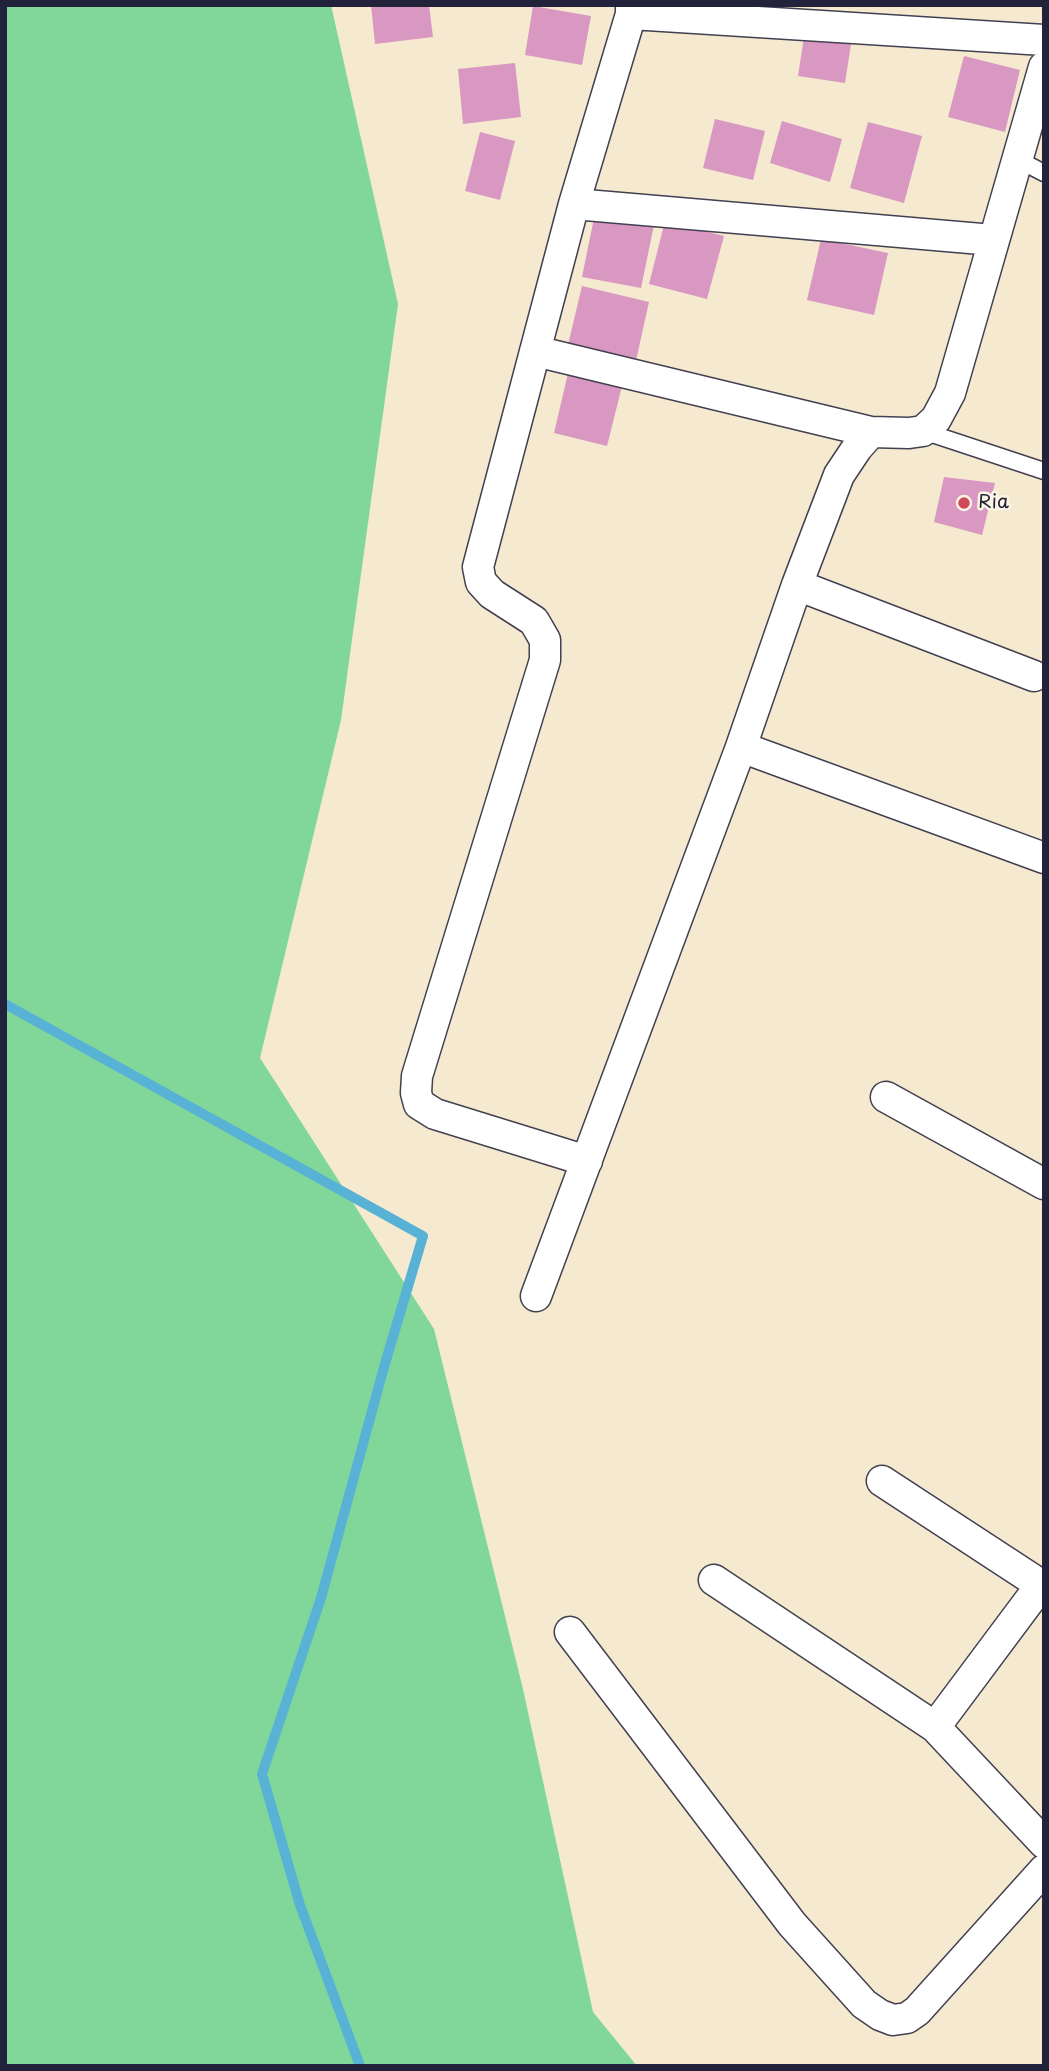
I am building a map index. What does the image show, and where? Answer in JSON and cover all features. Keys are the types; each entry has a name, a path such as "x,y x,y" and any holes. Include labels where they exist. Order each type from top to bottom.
{"street":[{"path":"587,1161 435,1114 419,1104 416,1093 417,1076 545,660 545,640 534,621 492,594 481,582 478,567 574,204 631,9 1044,40"},
{"path":"535,351 871,432 923,431 936,419 950,393 1044,67"},
{"path":"574,204 993,240"},
{"path":"536,1296 741,747 797,584 839,475 871,432"},
{"path":"797,584 1034,676"},
{"path":"741,747 1044,858"},
{"path":"886,1097 1044,1184"},
{"path":"882,1482 1042,1586 935,1727"},
{"path":"714,1580 935,1727 1044,1843"},
{"path":"570,1632 792,1924 864,2004 880,2015 894,2020 906,2018 917,2011 1044,1870"}],"lane":[{"path":"1017,159 1044,173"},
{"path":"923,431 1044,471"}],"green space":[{"path":"5,5 331,5 398,304 341,720 260,1058 434,1329 523,1689 593,2012 637,2066 5,2066"}],"building":[{"path":"371,5 429,5 433,37 375,44"},
{"path":"533,6 591,16 582,65 525,55"},
{"path":"804,37 851,44 845,83 798,76"},
{"path":"964,56 1020,70 1005,132 948,117"},
{"path":"515,63 521,117 463,124 458,69"},
{"path":"715,119 765,131 753,180 703,168"},
{"path":"782,121 842,139 830,182 770,163"},
{"path":"868,122 922,136 904,203 850,188"},
{"path":"480,132 515,141 500,200 465,191"},
{"path":"595,213 654,225 641,288 582,277"},
{"path":"665,221 724,236 707,299 649,284"},
{"path":"821,239 888,253 874,315 807,300"},
{"path":"582,286 649,302 635,365 567,349"},
{"path":"569,369 623,382 607,446 554,433"},
{"name":"Ria","path":"944,477 995,483 982,535 934,522"}],"waterway":[{"path":"5,1004 423,1236 321,1598 262,1774 300,1905 360,2066"}],"place":[{"name":"Ria","path":"964,503"}]}
